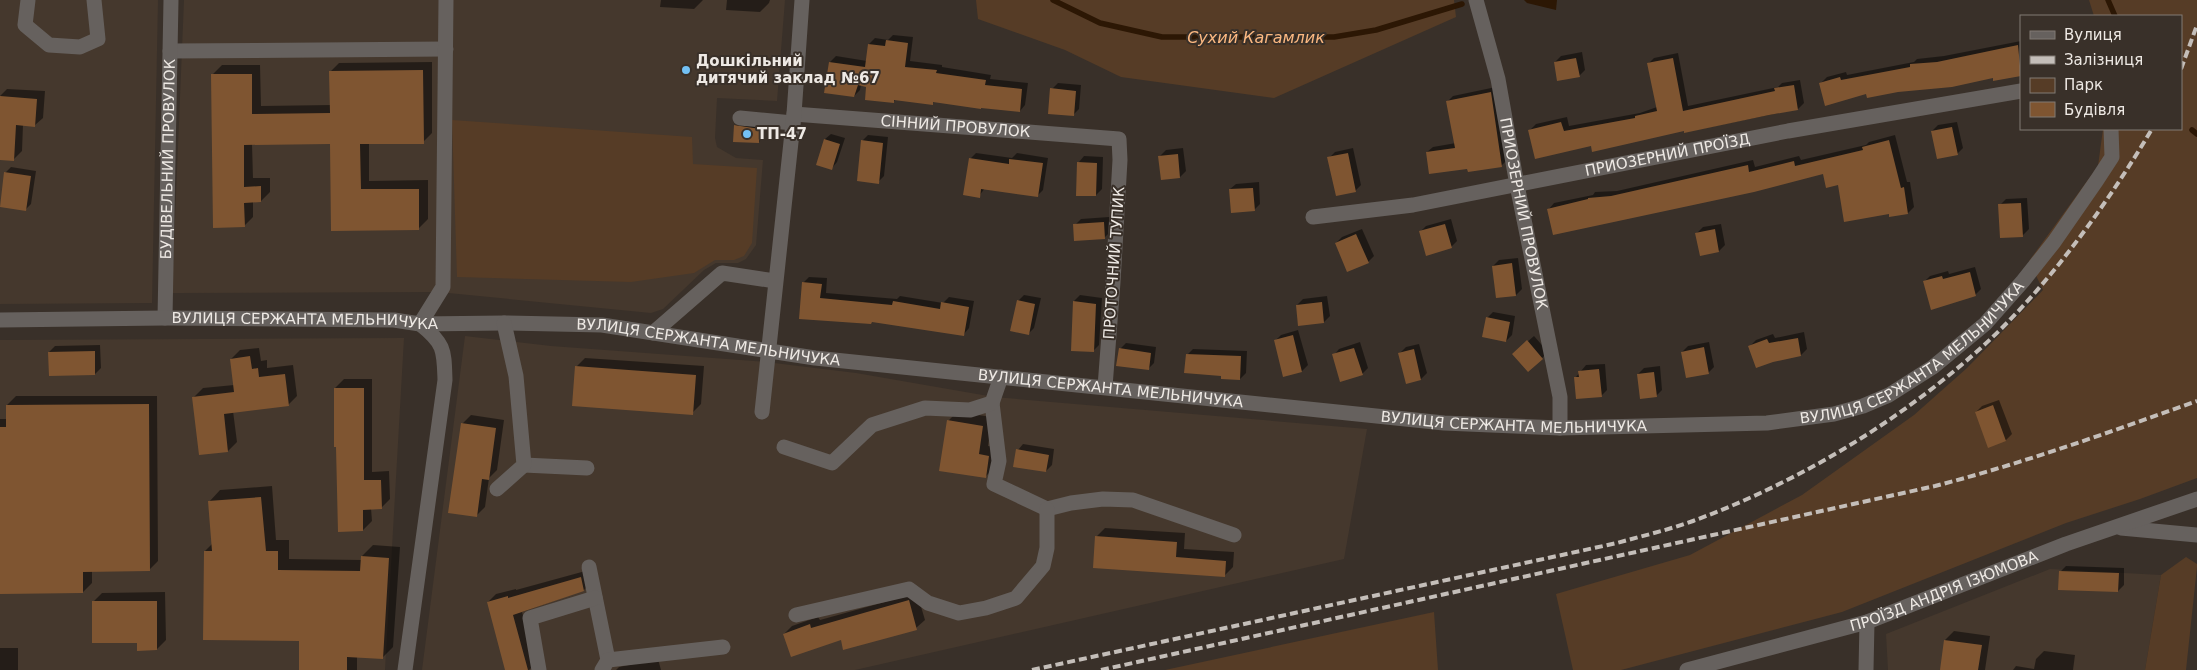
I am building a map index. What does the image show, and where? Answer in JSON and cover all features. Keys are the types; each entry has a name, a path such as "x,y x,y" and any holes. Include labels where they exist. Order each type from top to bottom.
{"street":[{"path":"28,0 25,25 50,45 80,47 98,39 94,0"},
{"name":"БУДІВЕЛЬНИЙ ПРОВУЛОК","path":"165,318 171,0"},
{"path":"405,670 445,380 444,356 438,338 420,324 443,287 446,0"},
{"path":"762,412 793,119 802,0"},
{"name":"ПРИОЗЕРНИЙ ПРОВУЛОК","path":"1476,0 1498,79 1517,185 1560,397 1560,428"},
{"path":"170,50 446,49"},
{"name":"ПРИОЗЕРНИЙ ПРОЇЗД","path":"1313,217 1413,205 1788,131 2020,91"},
{"name":"СІННИЙ ПРОВУЛОК","path":"740,118 793,119 1119,139"},
{"name":"ВУЛИЦЯ СЕРЖАНТА МЕЛЬНИЧУКА","path":"0,320 165,318 394,320 420,324 602,325 815,358 1444,423 1560,428 1767,423 1834,414 1863,406 1889,395 1933,367 1985,324 2024,281 2054,242 2112,157 2111,130"},
{"name":"ПРОТОЧНИЙ ТУПИК","path":"1105,388 1114,273 1120,160 1119,139"},
{"path":"653,333 722,272 775,281"},
{"path":"504,323 516,376 524,465"},
{"path":"1001,377 992,403 999,461 994,484 1047,509 1071,503 1103,499 1133,500 1234,535"},
{"path":"784,447 832,463 872,425 925,408 970,410 992,403"},
{"path":"497,489 524,465 587,468"},
{"name":"ПРОЇЗД АНДРІЯ ІЗЮМОВА","path":"1687,670 1867,622 2066,544 2197,498"},
{"path":"796,615 909,589 928,603 959,613 986,608 1016,598 1043,566 1047,548 1047,509"},
{"path":"2116,528 2197,535"},
{"path":"588,567 595,598 605,665 722,647"},
{"path":"539,670 530,618 595,598"},
{"path":"1866,670 1867,622"}],"shaded area":[{"path":"0,0 158,0 152,303 0,304"},
{"path":"184,0 785,0 777,101 717,98 715,138 717,147 736,158 763,160 756,245 746,259 738,263 716,263 704,270 663,309 651,313 438,292 172,293"},
{"path":"1524,0 1557,0 1556,10 1527,3"},
{"path":"465,336 551,346 766,362 856,373 994,397 1367,429 1344,559 855,670 422,670"},
{"path":"404,338 385,670 0,670 0,340"},
{"path":"2050,569 2161,575 2145,670 1888,670 1886,634"}],"green space":[{"path":"976,0 1454,0 1456,17 1274,98 1121,77 1065,50 978,19"},
{"path":"2089,0 2197,0 2197,478 2066,523 1842,612 1621,670 1573,670 1556,594 1690,555 1802,495 1914,415 1967,368 2043,290 2029,261 2098,166 2103,130 2182,130 2182,15 2094,15"},
{"path":"452,120 692,137 693,164 757,168 752,243 744,256 734,260 715,260 694,273 631,282 457,277"},
{"path":"2186,557 2197,564 2197,567 2186,670 2145,670 2161,575"},
{"path":"1434,612 1438,670 1165,670"}],"building":[{"path":"886,40 908,43 905,67 937,70 936,73 986,80 985,85 1022,89 1020,112 933,102 933,105 894,100 894,103 865,100 866,87 858,85 854,97 824,93 829,62 865,67 868,44 885,46"},
{"path":"2018,45 2020,76 1993,81 1993,78 1952,87 1898,92 1867,98 1866,94 1825,106 1819,83 1840,77 1841,80 1910,67 1910,64 1937,62"},
{"path":"1576,58 1580,77 1557,81 1554,62"},
{"path":"1673,58 1683,111 1775,91 1774,88 1794,85 1798,110 1684,133 1684,131 1592,152 1591,146 1535,159 1528,130 1561,122 1564,131 1635,118 1635,116 1657,111 1647,63"},
{"path":"423,70 424,144 360,144 361,189 419,189 419,230 331,231 330,144 244,145 244,187 261,186 261,202 244,203 245,227 213,228 211,74 252,74 252,114 330,113 329,71"},
{"path":"1050,88 1076,91 1074,116 1048,114"},
{"path":"1491,92 1502,167 1468,172 1467,169 1429,174 1426,152 1455,148 1446,101"},
{"path":"0,96 37,99 35,127 16,125 14,161 0,160"},
{"name":"ТП-47","path":"734,125 760,129 759,143 733,142"},
{"path":"1952,127 1958,155 1937,159 1931,131"},
{"path":"824,139 840,144 832,170 816,165"},
{"path":"861,140 883,143 879,184 857,181"},
{"path":"1889,140 1901,188 1904,187 1908,214 1889,217 1889,214 1844,222 1838,185 1826,188 1823,174 1754,192 1553,235 1547,209 1588,198 1611,196 1748,165 1749,172 1794,161 1795,166 1863,150 1862,147"},
{"path":"1348,153 1356,192 1336,196 1327,157"},
{"path":"1178,154 1180,178 1161,180 1158,156"},
{"path":"969,158 1009,164 1009,159 1043,163 1038,197 981,189 980,198 963,195"},
{"path":"1077,162 1097,163 1096,196 1076,196"},
{"path":"4,172 31,176 26,211 0,207"},
{"path":"1253,188 1255,211 1231,213 1229,189"},
{"path":"2021,203 2023,237 2000,238 1998,204"},
{"path":"1104,222 1105,239 1074,241 1073,224"},
{"path":"1445,224 1452,248 1426,256 1419,231"},
{"path":"1715,229 1719,252 1700,256 1695,233"},
{"path":"1356,234 1369,263 1347,272 1335,243"},
{"path":"1512,263 1516,296 1496,298 1492,266"},
{"path":"1970,272 1976,296 1931,310 1923,281 1942,276 1943,279"},
{"path":"802,282 822,284 820,298 892,305 893,301 940,309 941,302 969,307 964,336 872,322 871,324 799,319"},
{"path":"1017,300 1035,304 1029,335 1010,331"},
{"path":"1073,301 1096,304 1094,352 1071,351"},
{"path":"1322,302 1324,323 1298,326 1296,305"},
{"path":"1486,317 1510,322 1506,342 1482,337"},
{"path":"1293,335 1302,372 1283,377 1274,340"},
{"path":"1798,338 1801,356 1756,368 1748,346 1767,339 1769,343"},
{"path":"1527,340 1543,359 1528,372 1512,354"},
{"path":"1704,347 1709,374 1686,378 1681,352"},
{"path":"1119,348 1151,353 1149,370 1116,366"},
{"path":"1354,348 1363,375 1340,382 1332,354"},
{"path":"1414,349 1421,380 1406,384 1398,353"},
{"path":"95,351 95,375 49,376 48,352"},
{"path":"1186,354 1241,356 1240,380 1221,379 1221,376 1184,373"},
{"path":"250,356 252,369 258,368 259,377 285,374 289,406 224,414 228,452 199,455 192,397 234,392 230,359"},
{"path":"575,366 696,375 693,415 572,406"},
{"path":"1599,369 1602,397 1576,399 1574,377 1579,377 1578,371"},
{"path":"1654,372 1657,397 1640,399 1637,374"},
{"path":"334,388 364,388 364,480 381,480 382,509 363,510 363,531 338,532 336,447 334,447"},
{"path":"149,404 150,571 83,572 83,593 0,594 0,427 6,427 6,405"},
{"path":"1993,405 2006,441 1988,448 1975,412"},
{"path":"947,420 983,426 979,454 989,456 986,478 939,471"},
{"path":"461,423 496,428 489,480 482,479 477,517 448,513"},
{"path":"1016,449 1049,455 1046,472 1013,467"},
{"path":"261,497 266,551 278,551 278,570 360,571 361,556 389,558 383,659 347,657 347,670 299,670 299,641 203,640 204,551 212,551 208,501"},
{"path":"1095,536 1177,542 1176,557 1226,561 1225,577 1093,568"},
{"path":"2059,571 2119,573 2118,592 2058,590"},
{"path":"581,577 584,591 513,615 528,670 505,670 487,602 508,596 508,598"},
{"path":"909,600 917,630 843,650 841,640 791,657 783,634 810,624 811,628"},
{"path":"92,601 157,601 157,650 137,651 137,643 92,643"},
{"path":"1944,640 1982,645 1978,670 1940,670"}],"waterway":[{"name":"Сухий Кагамлик","path":"1053,0 1100,23 1162,37 1334,37 1376,30 1462,4"},
{"name":"Сухий Кагамлик","path":"2108,0 2115,15"},
{"name":"Сухий Кагамлик","path":"2192,130 2197,134"}],"railway":[{"path":"2182,66 2197,25"},
{"path":"1032,670 1617,543 1693,521 1771,488 1809,469 1882,424 1951,374 1983,346 2030,298 2075,244 2116,186 2151,130"},
{"path":"1101,670 1935,486 2034,457 2197,401"}],"place":[{"name":"Дошкільний дитячий заклад №67","path":"686,70"},
{"name":"ТП-47","path":"747,134"}]}
